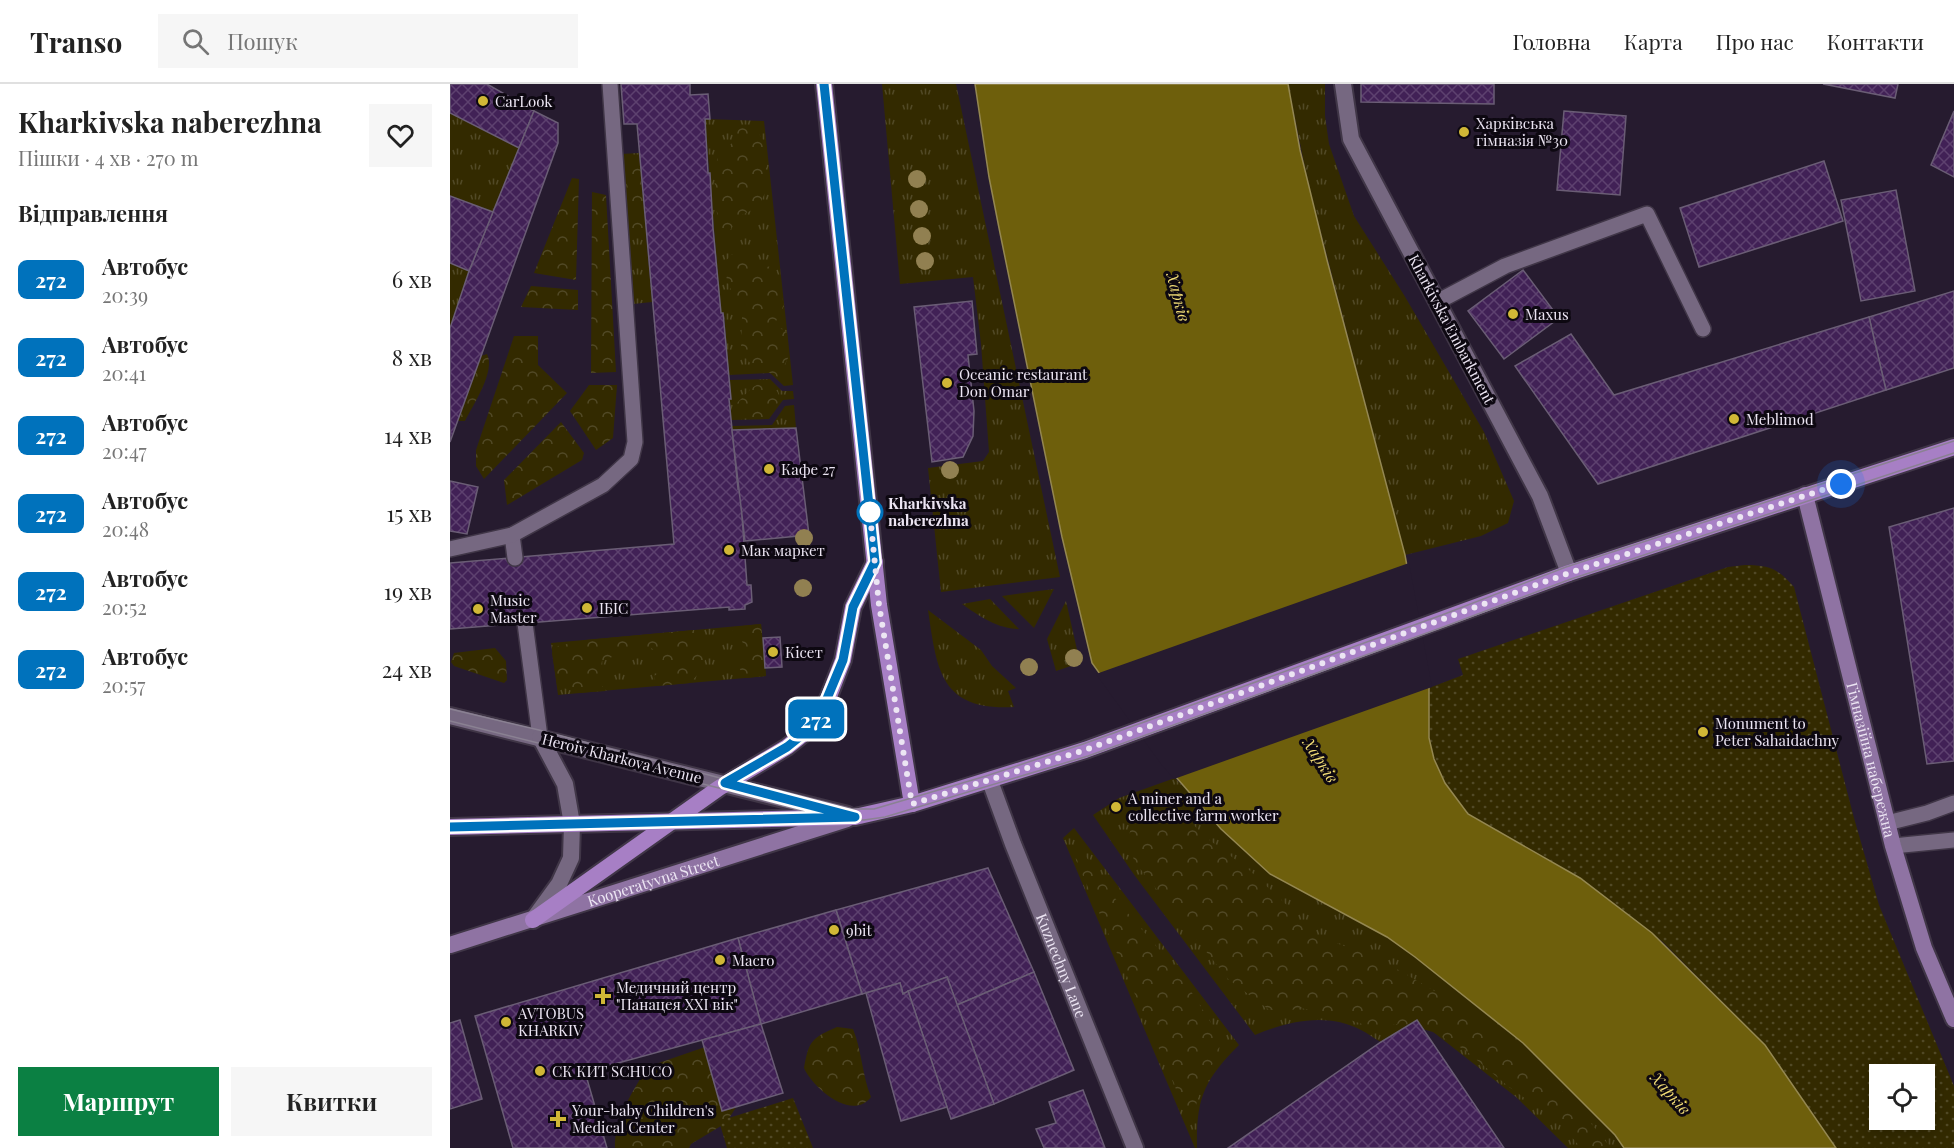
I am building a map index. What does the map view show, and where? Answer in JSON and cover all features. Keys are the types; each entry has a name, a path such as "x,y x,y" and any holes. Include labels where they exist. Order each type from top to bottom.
{"main road":[{"path":"824,84 879,605 912,804"},
{"name":"Heroiv Kharkova Avenue","path":"855,817 912,804 1085,750 1569,573 1954,447"},
{"name":"Гімназійна набережна","path":"1805,495 1893,846 1924,948 1954,1018"},
{"path":"533,920 725,783 787,747 802,735 821,713 843,660 853,607 875,562"},
{"path":"450,826 855,817"},
{"name":"Kooperatyvna Street","path":"450,945 855,817"}],"street":[{"name":"Kharkivska Embarkment","path":"1343,84 1351,139 1540,496 1569,573"},
{"name":"Heroiv Kharkova Avenue","path":"450,716 855,817"},
{"path":"533,920 559,884 571,858 572,824 564,783 540,737"},
{"name":"Kuznechny Lane","path":"990,781 1135,1148"}],"lane":[{"path":"450,549 512,535 603,485 630,459 634,451 609,84"},
{"path":"1437,302 1504,266 1647,214 1703,329"},
{"path":"512,535 515,558"},
{"path":"525,623 540,737"},
{"path":"1887,823 1954,803"},
{"path":"1893,846 1954,840"}],"green space":[{"path":"882,84 956,84 1060,577 941,592 928,468 983,461 989,452 981,344 973,277 900,284"},
{"path":"1288,84 1325,84 1325,116 1329,144 1354,216 1404,295 1484,432 1514,501 1508,523 1481,536 1405,555 1309,187"},
{"path":"450,113 519,148 469,270 450,328"},
{"path":"705,119 764,121 793,385 784,386 770,373 729,375 724,314 721,313"},
{"path":"748,127 758,132 767,147 767,166 762,177 765,193 758,207 742,215 726,235 719,230 715,191 715,172 719,152 731,144 739,128"},
{"path":"639,153 652,302 633,304 621,154"},
{"path":"631,159 639,165 641,173 639,183 643,195 646,231 638,235 627,228 625,210 629,199 622,165"},
{"path":"572,178 579,179 576,280 534,273"},
{"path":"592,192 606,195 616,372 591,373"},
{"path":"743,253 765,267 774,266 777,272 784,306 774,325 787,332 788,358 783,368 789,376 788,381 758,370 748,361 741,349 742,317 727,280 724,263 731,255"},
{"path":"531,286 578,290 578,310 521,307"},
{"path":"514,336 538,336 538,365 567,393 484,479 476,466 476,450"},
{"path":"487,354 488,369 482,388 465,421 458,421 481,356"},
{"path":"770,379 782,391 793,391 794,399 783,400 769,419 731,420 729,380"},
{"path":"768,382 778,393 775,409 760,418 740,417 736,411 737,403 754,386"},
{"path":"589,385 617,385 613,438 596,450 570,411"},
{"path":"794,405 796,428 732,430 732,426 772,425 785,406"},
{"path":"561,422 584,453 582,460 507,505 504,480"},
{"path":"1761,566 1773,569 1783,576 1794,587 1879,905 1954,1086 1954,1148 1836,1148 1763,1043 1663,942 1580,878 1468,814 1445,783 1434,759 1429,738 1429,688 1463,675 1458,659 1728,567"},
{"path":"1054,589 1034,628 1002,596"},
{"path":"990,599 1019,629 996,624 962,604"},
{"path":"1066,601 1080,663 1056,671 1047,639"},
{"path":"928,610 981,650 992,666 1016,688 1008,691 1014,707 989,706 971,702 957,694 947,682 940,668"},
{"path":"761,624 766,676 558,695 551,643"},
{"path":"761,624 766,676 746,678 737,665 737,651 744,646 740,636 732,630 733,627"},
{"path":"694,630 707,655 700,672 690,683 657,686 654,676 659,673 663,657 650,647 627,651 602,661 598,681 606,691 577,693 557,685 552,653 558,646 586,640"},
{"path":"495,648 506,661 507,680 504,683 454,666 451,662 454,653"},
{"path":"1175,778 1270,874 1387,937 1523,1043 1615,1135 1624,1148 1568,1148 1516,1097 1418,1020 1381,1042 1348,1024 1321,1020 1294,1023 1255,1035 1135,876 1093,815 1119,798"},
{"path":"1176,812 1248,869 1290,908 1308,933 1378,958 1467,1010 1572,1100 1611,1148 1581,1148 1559,1122 1509,1087 1465,1050 1433,1032 1401,1023 1388,1026 1362,1024 1333,1014 1300,1008 1283,1012 1268,1009 1228,979 1134,861 1129,836 1131,827 1157,813"},
{"path":"1074,828 1239,1045 1227,1057 1204,1091 1198,1116 1197,1148 1195,1148 1063,838"},
{"path":"1080,848 1114,897 1180,974 1220,1037 1219,1054 1205,1076 1196,1105 1189,1117 1182,1109 1174,1083 1076,860 1075,852"},
{"path":"837,1027 853,1029 856,1037 871,1097 863,1104 854,1106 844,1104 824,1093 804,1068 813,1041"},
{"path":"708,1046 740,1101 726,1123 691,1144 689,1148 615,1148 621,1116 647,1067"},
{"path":"793,1098 813,1148 727,1148 719,1121"}],"water":[{"name":"Харків","path":"975,84 1288,84 1300,150 1327,260 1405,555 1429,688 1429,738 1434,759 1445,783 1468,814 1580,878 1652,933 1765,1045 1836,1148 1624,1148 1615,1135 1523,1043 1415,957 1387,937 1270,874 1221,829 1163,762 1092,663 1062,537 999,228"}],"pier":[{"path":"1409,563 1432,687 1174,779 1096,674"}],"building":[{"path":"450,84 487,84 534,111 519,148 450,113"},
{"path":"621,84 690,84 690,95 708,94 710,119 705,119 708,173 710,173 713,228 721,313 723,313 738,489 740,488 747,585 751,585 752,602 745,605 745,609 729,610 729,607 450,629 450,563 674,544 637,124 624,124"},
{"path":"1361,84 1494,84 1494,104 1361,102"},
{"path":"1823,84 1898,84 1895,98"},
{"path":"534,111 558,123 558,143 450,442 450,328 469,271"},
{"path":"1564,111 1626,116 1620,195 1557,190"},
{"path":"1954,111 1954,177 1931,165"},
{"path":"1824,161 1843,221 1699,267 1680,208"},
{"path":"1896,190 1915,291 1861,301 1841,200"},
{"path":"450,196 493,212 469,271 450,263"},
{"name":"Maxus","path":"1523,270 1559,318 1504,359 1468,311"},
{"path":"1954,291 1954,368 1886,390 1869,317"},
{"name":"Oceanic restaurant Don Omar","path":"972,301 977,354 968,355 974,411 973,436 963,457 932,462 914,307"},
{"path":"1869,317 1886,390 1598,484 1515,366 1571,334 1614,395"},
{"name":"Кафе 27","path":"796,428 809,535 745,541 732,430"},
{"path":"450,481 478,487 467,534 450,531"},
{"path":"1954,508 1954,761 1927,764 1889,527"},
{"name":"Кісет","path":"780,637 782,667 765,668 763,638"},
{"path":"988,868 1034,972 957,1005 947,977 903,994 900,983 862,994 836,910"},
{"path":"836,910 862,994 761,1024 738,938"},
{"path":"738,938 761,1024 585,1072 607,1148 513,1148 475,1016"},
{"path":"1034,972 1074,1070 994,1104 957,1005"},
{"path":"947,977 994,1104 951,1119 908,991"},
{"path":"900,983 903,994 908,991 947,1107 901,1121 866,993"},
{"path":"460,1020 482,1099 450,1109 450,1023"},
{"path":"1417,1020 1504,1148 1228,1148 1381,1042"},
{"path":"761,1024 783,1093 722,1111 702,1040"},
{"path":"1083,1090 1105,1148 1044,1148 1036,1129 1056,1123 1049,1102"}],"tram line":[{"path":"450,709 539,730 807,801 845,809 874,809 1083,744 1442,615 1566,567 1954,441"},
{"path":"450,721 719,788 828,818 864,820 885,817 1088,756 1571,579 1954,453"}],"bus line":[{"name":"272","path":"450,827 855,817 725,783 787,747 802,735 821,713 843,660 853,607 875,562 824,84"}],"place":[{"name":"CarLook","path":"483,101"},
{"name":"Харківська гімназія №30","path":"1464,132"},
{"name":"Maxus","path":"1513,314"},
{"name":"Oceanic restaurant Don Omar","path":"947,383"},
{"name":"Meblimod","path":"1734,419"},
{"name":"Кафе 27","path":"769,469"},
{"name":"Kharkivska naberezhna","path":"870,512"},
{"name":"Мак маркет","path":"729,550"},
{"name":"ІБІС","path":"587,608"},
{"name":"Music Master","path":"478,609"},
{"name":"Кісет","path":"773,652"},
{"name":"Monument to Peter Sahaidachny","path":"1703,732"},
{"name":"A miner and a collective farm worker","path":"1116,807"},
{"name":"9bit","path":"834,930"},
{"name":"Macro","path":"720,960"},
{"name":"Медичний центр \"Панацея XXI вік\"","path":"603,996"},
{"name":"AVTOBUS KHARKІV","path":"506,1022"},
{"name":"СК КИТ SCHUCO","path":"540,1071"},
{"name":"Your-baby Children's Medical Center","path":"558,1119"}],"route":[{"path":"870,512 869,504 879,605 912,804 1085,750 1569,573 1841,484"}]}
